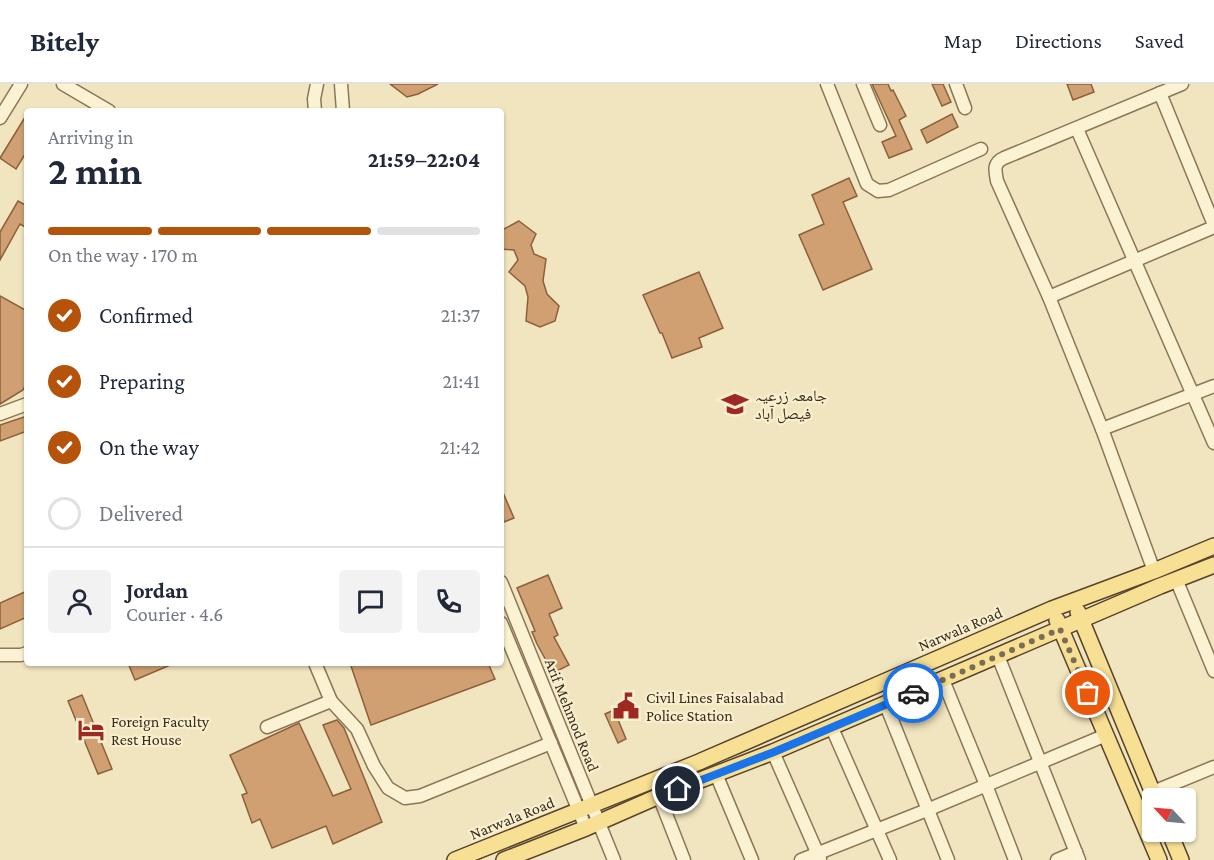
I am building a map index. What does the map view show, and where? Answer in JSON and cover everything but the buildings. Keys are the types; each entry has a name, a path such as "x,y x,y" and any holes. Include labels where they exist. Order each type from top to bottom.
{"main road":[{"name":"Narwala Road","path":"455,860 699,762 1052,609 1214,546"},
{"path":"504,860 832,728 1176,579 1214,565"},
{"path":"1073,601 1151,788"},
{"path":"1052,609 1159,860"},
{"path":"1174,842 1181,860"}],"street":[{"path":"0,118 21,84"},
{"path":"63,84 104,108"},
{"path":"315,108 317,84"},
{"path":"341,84 343,108"},
{"path":"827,84 867,184 878,191 889,190 981,149"},
{"path":"863,84 880,125"},
{"path":"956,84 965,108"},
{"path":"1154,571 1102,429 1049,297 997,181 995,167 998,161 1004,158 1182,84"},
{"path":"1049,297 1214,226 1160,93"},
{"path":"1077,129 1214,443"},
{"path":"1102,429 1214,386"},
{"path":"0,414 24,405"},
{"path":"1176,579 1214,671"},
{"name":"Arif Mehmod Road","path":"504,590 541,682 585,808"},
{"path":"504,630 551,743 592,825 614,860"},
{"path":"0,655 24,654"},
{"path":"998,656 1078,856 1057,860"},
{"path":"316,666 331,701 357,729 374,766 388,788 405,798 420,796 551,743"},
{"path":"943,680 1015,860"},
{"path":"528,688 541,682"},
{"path":"267,727 331,701"},
{"path":"886,705 948,860"},
{"path":"832,728 890,860"},
{"path":"801,860 819,856 1107,735"},
{"path":"774,752 819,856"},
{"path":"1169,788 1214,767"},
{"path":"716,774 752,860"},
{"path":"659,796 684,860"}],"way so far":[{"path":"913,693 1060,629 1088,693"}],"place":[{"name":"جامعہ زرعیہ فیصل آباد","path":"735,404"},
{"name":"Civil Lines Faisalabad Police Station","path":"626,706"},
{"name":"Foreign Faculty Rest House","path":"91,730"}],"route":[{"path":"678,789 774,752 913,693"}]}
